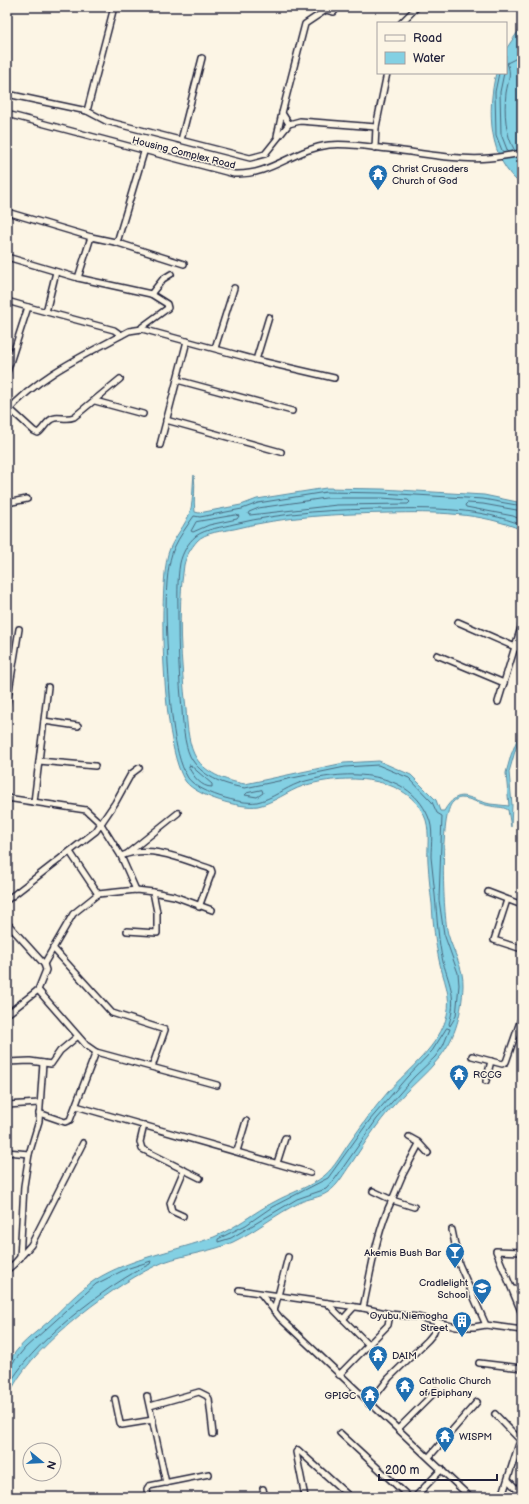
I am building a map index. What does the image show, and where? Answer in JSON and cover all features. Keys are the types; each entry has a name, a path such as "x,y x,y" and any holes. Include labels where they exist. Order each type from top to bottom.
{"street":[{"path":"87,111 114,7"},
{"path":"277,137 305,24 326,10 334,12 338,7"},
{"path":"402,22 417,7"},
{"path":"181,140 202,58"},
{"path":"375,148 376,127 387,74"},
{"path":"7,94 87,111 106,121 250,158 265,154 277,137 289,124 300,121 376,127"},
{"path":"282,113 289,124"},
{"name":"Housing Complex Road","path":"7,114 222,172 245,175 276,166 320,146 341,145 488,159 522,153"},
{"path":"114,242 118,239 144,152"},
{"path":"7,212 91,237 114,242 184,264"},
{"path":"78,278 91,237"},
{"path":"7,257 78,278 151,294 168,306 142,327 142,329"},
{"path":"46,312 56,272"},
{"path":"151,294 160,282 171,274"},
{"path":"215,348 234,288"},
{"path":"7,300 114,330 121,335"},
{"path":"7,372 28,307"},
{"path":"256,360 269,317"},
{"path":"120,379 95,401 69,419 55,418 50,420 38,433 8,410 29,390 43,380 121,335 129,331 142,329 256,360 334,378"},
{"path":"160,445 187,341"},
{"path":"177,380 292,411"},
{"path":"95,401 143,414"},
{"path":"166,420 280,452"},
{"path":"7,502 27,499"},
{"path":"458,622 522,650"},
{"path":"498,702 522,624"},
{"path":"7,703 19,629"},
{"path":"437,655 504,683"},
{"path":"34,802 48,687"},
{"path":"44,721 78,726"},
{"path":"39,761 95,766"},
{"path":"7,900 96,831 102,824 131,774 138,768"},
{"path":"7,798 86,810 102,824 121,856 136,890"},
{"path":"121,856 128,853 178,813"},
{"path":"70,852 98,894"},
{"path":"128,853 161,852 210,869 212,872 199,907"},
{"path":"44,964 73,914 98,894 136,890 153,892 174,896 199,907 212,910"},
{"path":"127,931 156,933 157,912 153,892"},
{"path":"488,892 522,905"},
{"path":"507,900 494,940 522,950"},
{"path":"7,923 44,964 46,970 38,990 10,1012"},
{"path":"53,948 112,1013 166,1030 152,1067"},
{"path":"38,990 86,1045 96,1052 217,1085"},
{"path":"472,1056 502,1064 506,1062 522,1016"},
{"path":"7,1062 30,1061 51,1064 60,1051 78,1036"},
{"path":"39,1113 65,1122 70,1120 96,1052"},
{"path":"486,1081 491,1061"},
{"path":"20,1258 20,1230 29,1154 38,1130 43,1063"},
{"path":"7,1105 39,1103"},
{"path":"76,1106 310,1173"},
{"path":"237,1151 246,1121"},
{"path":"144,1125 140,1142 142,1149 200,1178"},
{"path":"409,1137 428,1152"},
{"path":"277,1163 285,1138"},
{"path":"7,1270 31,1245 83,1143"},
{"path":"362,1308 376,1247 387,1211 403,1174 419,1144"},
{"path":"7,1152 29,1154"},
{"path":"183,1216 172,1211 170,1203 184,1170"},
{"path":"373,1191 392,1200 414,1207"},
{"path":"452,1230 459,1264 486,1325"},
{"path":"522,1252 496,1251 513,1289 522,1314"},
{"path":"274,1311 288,1257"},
{"path":"513,1289 522,1290"},
{"path":"239,1290 362,1308 390,1314 418,1317 456,1327 486,1325 522,1330"},
{"path":"261,1294 274,1311 339,1375 442,1469 470,1497"},
{"path":"327,1303 368,1344"},
{"path":"343,1319 354,1307"},
{"path":"339,1375 388,1325 390,1314"},
{"path":"369,1404 389,1378 433,1334 437,1323"},
{"path":"479,1363 522,1368"},
{"path":"398,1430 436,1391"},
{"path":"150,1406 199,1392 209,1399 213,1434"},
{"path":"148,1396 166,1483"},
{"path":"115,1398 120,1423 122,1425 152,1420"},
{"path":"429,1457 478,1402"},
{"path":"495,1414 520,1440"},
{"path":"340,1433 409,1497"},
{"path":"502,1497 522,1434"},
{"path":"305,1497 296,1452 298,1450 350,1497"},
{"path":"415,1497 442,1469"},
{"path":"148,1497 147,1489 149,1486 209,1474"},
{"path":"508,1480 522,1495"},
{"path":"263,1489 265,1497"}],"water":[{"path":"522,26 522,185 511,175 502,162 496,148 491,118 491,103 496,74 507,74 507,48"},
{"path":"194,475 195,512 199,513 241,505 257,499 326,488 382,489 484,495 522,503 522,530 506,524 474,516 457,514 370,513 292,518 209,534 197,541 186,558 182,583 180,619 181,655 189,738 192,749 198,761 209,771 230,781 245,784 344,763 379,761 411,775 436,800 440,811 444,811 449,803 459,796 470,797 490,804 509,806 506,773 522,727 509,772 512,805 511,827 508,810 504,808 461,798 453,802 449,810 446,825 443,865 445,907 448,934 460,966 463,979 460,1014 446,1049 429,1070 398,1100 387,1113 335,1186 325,1194 303,1201 291,1207 233,1242 164,1262 124,1283 80,1315 40,1352 24,1370 13,1387 7,1404 7,1366 12,1356 26,1340 89,1284 109,1272 138,1260 214,1237 237,1225 267,1206 324,1176 335,1164 383,1098 431,1047 438,1037 447,1015 448,994 435,939 428,862 427,825 426,820 417,805 405,793 390,785 373,781 355,779 336,780 319,782 297,788 275,800 258,806 241,805 209,797 199,792 186,782 178,765 167,707 164,671 163,602 168,554 190,512"}],"place":[{"name":"Christ Crusaders Church of God","path":"378,191"},
{"name":"RCCG","path":"459,1091"},
{"name":"Akemis Bush Bar","path":"455,1269"},
{"name":"Cradlelight School","path":"482,1305"},
{"name":"Oyubu Niemogha Street","path":"462,1338"},
{"name":"DAIM","path":"378,1372"},
{"name":"Catholic Church of Epiphany","path":"405,1403"},
{"name":"GPIGC","path":"370,1412"},
{"name":"WISPM","path":"445,1453"}]}
